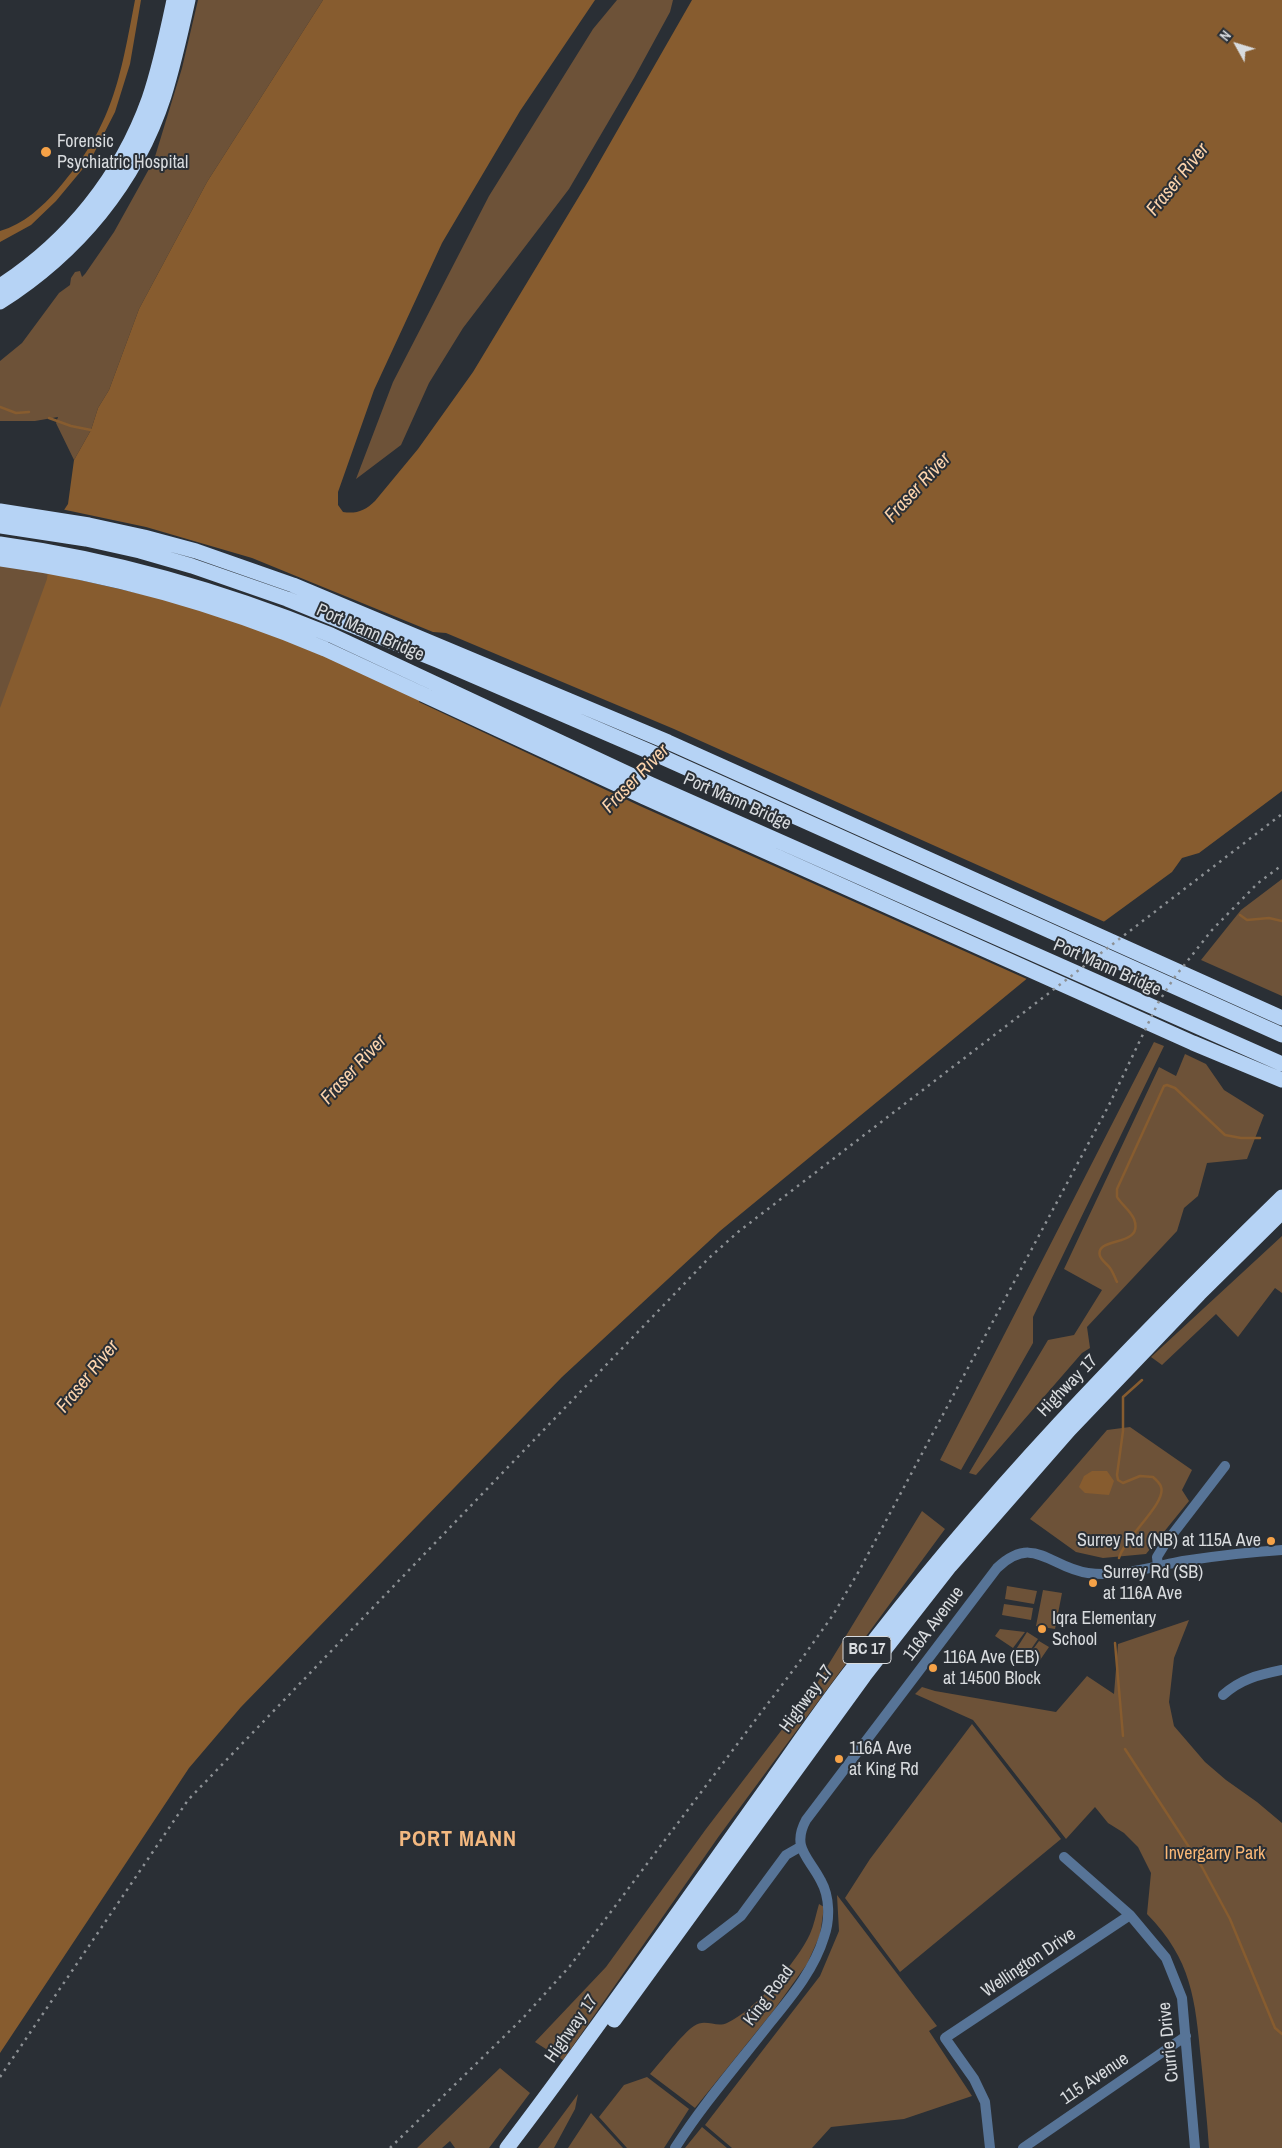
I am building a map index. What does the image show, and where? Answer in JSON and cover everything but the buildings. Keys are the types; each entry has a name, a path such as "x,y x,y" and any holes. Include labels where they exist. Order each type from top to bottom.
{"highway":[{"path":"0,286 31,264 62,236 94,200 114,172 130,144 149,98 174,0"},
{"path":"0,302 41,273 67,251 101,214 129,173 145,144 164,97 188,0"},
{"path":"0,511 89,525 144,537 196,552 293,585 668,742 1282,1018"},
{"name":"Port Mann Bridge","path":"0,526 86,539 140,552 192,566 287,599 437,660 662,757 1282,1034"},
{"name":"Port Mann Bridge","path":"0,544 82,556 187,582 331,635 650,784 1282,1064"},
{"path":"0,559 70,570 132,583 183,597 276,628 644,798 1193,1043 1282,1080"},
{"name":"Highway 17","path":"507,2148 561,2078 853,1667 941,1557 1059,1422 1282,1197"},
{"name":"Highway 17","path":"519,2148 570,2082 864,1676 950,1566 1069,1430 1199,1294 1282,1212"}],"street":[{"path":"1225,1466 1165,1544 1157,1556 1158,1566 1223,1555 1282,1550"},
{"name":"116A Avenue","path":"800,1847 801,1829 806,1820 997,1568 1014,1554 1029,1552 1039,1554 1087,1573 1116,1573 1158,1566"},
{"path":"1223,1695 1236,1684 1253,1677 1282,1670"},
{"path":"702,1946 741,1916 786,1855 800,1847"},
{"name":"King Road","path":"675,2148 711,2098 800,1984 821,1946 827,1926 826,1895 822,1882 800,1847"},
{"name":"Currie Drive","path":"1064,1857 1130,1915 1166,1958 1182,1998 1195,2148"},
{"name":"Wellington Drive","path":"990,2148 986,2102 974,2079 945,2038 1130,1915"},
{"name":"115 Avenue","path":"1023,2148 1186,2036"}],"green space":[{"path":"198,0 323,0 207,182 139,309 109,390 98,408 91,430 74,460 56,423 58,417 35,421 0,421 0,361 22,343 59,293 70,285 71,278 75,272 80,271 82,277 85,274 114,232 154,160 182,68"},
{"path":"617,0 673,0 670,12 634,78 569,189 463,328 429,383 401,445 356,479 393,382 489,196 593,29"},
{"path":"0,544 58,572 0,717"},
{"path":"1282,879 1282,996 1201,960 1241,910"},
{"path":"1154,1042 1164,1046 1033,1317 1033,1343 961,1470 940,1460"},
{"path":"1185,1054 1206,1064 1224,1090 1264,1115 1247,1159 1207,1163 1198,1196 1184,1208 1177,1231 1087,1327 1090,1348 1082,1353 976,1475 969,1473 1048,1340 1074,1335 1102,1290 1064,1269 1159,1067 1176,1076"},
{"path":"1282,1236 1282,1293 1275,1288 1238,1337 1216,1314 1162,1365 1151,1357"},
{"path":"1130,1427 1192,1470 1182,1490 1189,1501 1146,1554 1103,1558 1076,1552 1030,1519 1107,1430"},
{"path":"922,1511 945,1529 719,1836 563,2060 535,2042 606,1967 706,1829 816,1685"},
{"path":"1007,1586 1037,1591 1034,1604 1005,1599"},
{"path":"1043,1590 1062,1593 1055,1629 1036,1626"},
{"path":"1004,1604 1033,1608 1031,1620 1002,1615"},
{"name":"Invergarry Park","path":"1189,1620 1174,1658 1169,1702 1174,1726 1205,1762 1282,1823 1282,2148 1209,2148 1199,2038 1189,1981 1174,1948 1147,1914 1151,1873 1138,1847 1124,1833 1108,1823 1095,1807 1066,1839 973,1720 915,1694 922,1687 935,1691 1056,1712 1087,1676 1114,1694 1118,1644"},
{"path":"1000,1629 1025,1632 1013,1648 995,1636"},
{"path":"1027,1632 1038,1639 1025,1658 1015,1651"},
{"path":"1039,1641 1049,1647 1036,1666 1026,1659"},
{"path":"972,1724 1061,1839 900,1972 845,1898 870,1859"},
{"path":"837,1895 937,2026 929,2031 972,2096 904,2119 831,2127 812,2148 732,2148 705,2125 820,1976 839,1931"},
{"path":"819,1904 824,1907 820,1935 807,1964 774,2010 695,2108 650,2074 678,2041 694,2026 702,2023 727,2023 738,2017 762,1997 786,1971 804,1945 811,1931"},
{"path":"500,2068 530,2093 489,2148 455,2148 450,2141 442,2148 417,2148"},
{"path":"647,2077 689,2109 664,2148 627,2148 599,2117 624,2085"},
{"path":"578,2094 575,2109 554,2148 538,2148"},
{"path":"591,2113 623,2148 568,2148"},
{"path":"702,2127 727,2148 685,2148"}],"water":[{"path":"135,0 141,0 130,64 115,112 91,159 56,201 31,225 0,242 0,231 25,219 46,202 76,166 91,144 103,122 119,78"},
{"name":"Fraser River","path":"323,0 595,0 520,111 442,243 374,390 338,492 338,505 343,512 352,513 368,507 375,501 418,449 473,372 589,180 692,0 1282,0 1282,791 1199,853 1182,858 1172,872 1035,972 720,1231 562,1377 241,1707 189,1768 0,2053 0,708 47,579 51,542 56,522 68,504 74,460 91,430 98,408 109,390 139,309 207,182"},
{"path":"1092,1471 1107,1471 1114,1481 1109,1495 1085,1493 1079,1487 1084,1476"}],"pier":[{"path":"61,509 146,527 252,558 433,632 446,633 674,729 1107,923 1029,980 640,806 419,702 420,699 322,655 273,635 181,603 45,572 54,521"}],"waterway":[{"path":"0,407 16,413 29,412"},
{"path":"49,418 71,426 91,430"},
{"path":"1240,915 1247,920 1269,918 1282,921"},
{"path":"1117,1282 1111,1270 1101,1258 1100,1250 1104,1246 1126,1238 1132,1234 1135,1228 1134,1219 1117,1197 1117,1189 1164,1086 1167,1085 1175,1088 1225,1135 1241,1138 1260,1138"},
{"path":"1119,1558 1122,1550 1152,1511 1161,1494 1161,1487 1153,1477 1140,1476 1123,1483 1118,1480 1117,1475 1123,1431 1123,1397 1142,1380"},
{"path":"1115,1643 1123,1736"},
{"path":"1125,1749 1202,1867 1230,1919 1275,2028 1282,2034"}],"railway":[{"path":"0,2077 188,1800 709,1258 738,1232 1282,814"},
{"path":"390,2148 522,2019 570,1966 833,1615 859,1571 1109,1105 1158,1003 1174,978 1212,930 1258,883 1282,865"}],"place":[{"name":"Forensic Psychiatric Hospital","path":"46,152"},
{"name":"Surrey Rd (NB) at 115A Ave","path":"1271,1541"},
{"name":"Surrey Rd (SB) at 116A Ave","path":"1093,1583"},
{"name":"Iqra Elementary School","path":"1042,1629"},
{"name":"116A Ave (EB) at 14500 Block","path":"933,1668"},
{"name":"116A Ave at King Rd","path":"839,1759"}],"district":[{"name":"PORT MANN","path":"458,1840"}]}
